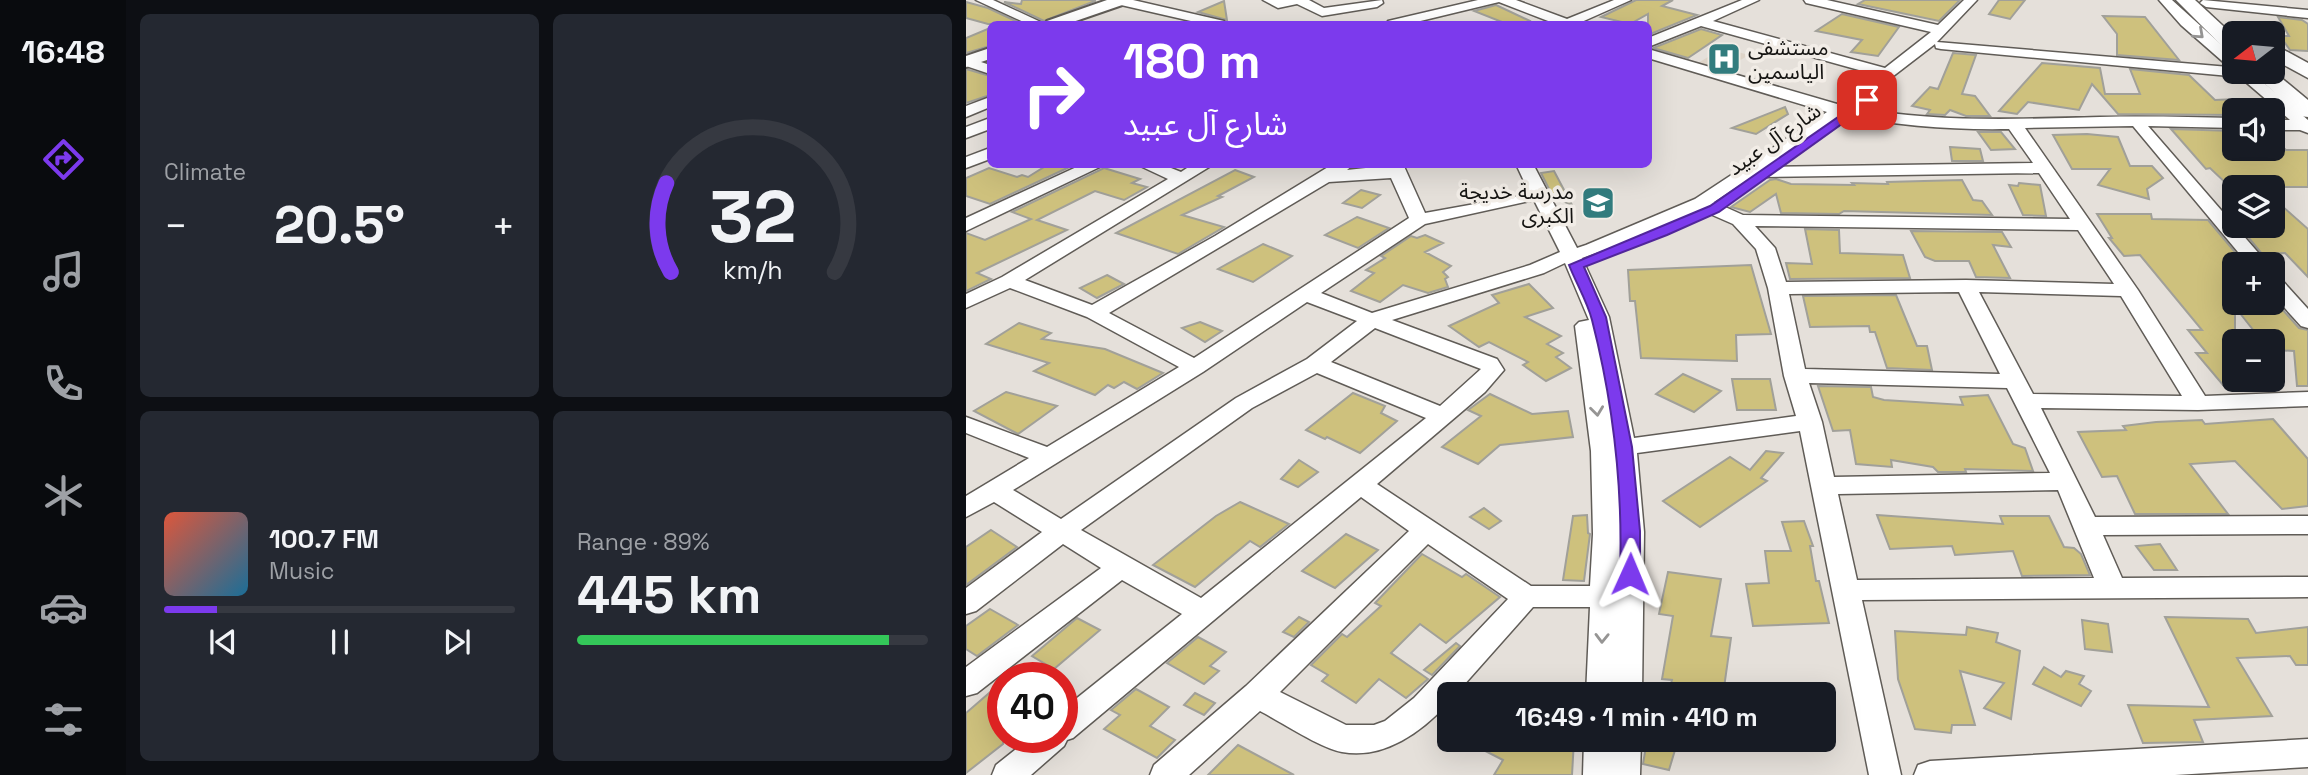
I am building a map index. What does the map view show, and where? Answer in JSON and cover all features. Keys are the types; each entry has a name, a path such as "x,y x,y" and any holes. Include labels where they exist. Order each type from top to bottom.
{"highway":[{"path":"2169,1 2202,20 2222,37"},
{"path":"2205,2 2225,21"},
{"path":"2220,17 2227,21"},
{"path":"2286,58 2308,72"},
{"path":"2286,73 2308,92"},
{"path":"2262,84 2306,122"}],"main road":[{"path":"1063,21 1126,1"},
{"path":"1075,21 1126,1"},
{"path":"966,61 987,50"},
{"path":"966,61 987,54"}],"street":[{"path":"1269,0 1278,4 1298,0 1322,12 1374,1 1417,20 1494,0"},
{"path":"1504,0 1559,21"},
{"path":"1574,21 1625,0"},
{"path":"1652,41 1754,0"},
{"path":"1810,0 1841,3 1941,38 2222,67"},
{"name":"شارع آل عبيد","path":"1560,264 1662,233 1767,172 1886,73 1941,38 1971,0"},
{"name":"شارع آل عبيد","path":"1708,206 1941,38 1986,0"},
{"path":"989,1 1032,21"},
{"path":"1126,1 1181,21"},
{"path":"2169,1 2222,48"},
{"path":"2205,2 2308,14"},
{"path":"1398,6 1417,20"},
{"path":"1701,22 1886,73"},
{"path":"1652,54 1838,112 1918,127 2222,125"},
{"path":"966,61 987,69"},
{"path":"966,112 987,104"},
{"path":"1838,112 1961,125 2140,121 2222,124"},
{"path":"2285,123 2306,122"},
{"path":"966,133 987,123"},
{"path":"2140,127 2248,252"},
{"path":"2017,128 2128,290 2198,403"},
{"path":"966,163 987,154"},
{"path":"966,225 1089,168"},
{"path":"1154,168 1181,178"},
{"path":"966,302 1009,281 1199,168"},
{"path":"1094,313 1340,168"},
{"path":"1326,177 1395,168 1419,220"},
{"path":"1514,168 1525,198 1585,319 1631,531 1627,682"},
{"path":"1525,168 1560,264"},
{"path":"1767,172 2045,168"},
{"path":"966,508 1195,367 1419,220 1525,198"},
{"path":"1708,206 1740,220 2082,225"},
{"path":"1740,220 1765,248 1778,288 1795,376 1810,422 1825,486 1885,775"},
{"path":"966,603 1063,530 1244,403 1315,364 1373,319 1560,264"},
{"path":"1009,281 1094,313 1195,367"},
{"path":"1778,288 1966,286 2128,290"},
{"path":"1966,286 2067,481 2113,589"},
{"path":"1078,716 1361,485 1489,376 1492,367 1307,295"},
{"path":"2285,296 2308,322"},
{"path":"1315,364 1443,416"},
{"path":"1795,376 2198,403 2308,400"},
{"path":"1613,449 1810,422"},
{"path":"966,424 1050,457"},
{"path":"1601,682 1606,534 1613,449"},
{"path":"1825,486 2067,481"},
{"path":"1361,485 1526,597 1603,596"},
{"path":"995,491 1202,612"},
{"path":"2087,526 2308,525"},
{"path":"1166,775 1257,695 1427,529"},
{"path":"966,684 1121,567"},
{"path":"1847,590 2308,587"},
{"path":"1257,695 1343,739 1374,738 1396,730 1425,707 1526,597"},
{"path":"1599,775 1600,752"},
{"path":"1624,775 1625,752"},
{"path":"1008,775 1034,753"},
{"path":"1930,775 2180,769 2308,753"}],"shaded area":[{"name":"مستشفى الياسمين","path":"1723,48 1749,55 1725,69 1698,63"}],"building":[{"path":"1022,0 1095,1 1044,21 1004,2 1021,4"},
{"path":"1636,0 1673,0 1662,6 1697,15 1652,33 1652,21 1648,21 1648,14 1635,21 1601,17"},
{"path":"1865,0 1960,0 1939,21 1858,4"},
{"path":"1999,0 2025,0 2010,19 1989,14"},
{"path":"1224,1 1227,20 1198,12"},
{"path":"966,2 988,8 1016,21 987,21 987,24 966,18"},
{"path":"1496,5 1530,21 1499,21 1474,11"},
{"path":"1842,14 1899,27 1878,56 1851,52 1862,40 1816,31"},
{"path":"2103,16 2145,17 2179,60 2117,55 2117,34"},
{"path":"2278,17 2302,20 2308,24 2308,51 2290,50 2286,44 2286,36 2289,36 2286,21 2280,21"},
{"path":"987,29 987,47 966,53 966,38"},
{"path":"1701,29 1722,35 1688,58 1653,48"},
{"path":"1953,53 1976,55 1962,94 1975,96 1990,116 1966,116 1950,110 1945,115 1927,114 1930,110 1912,106 1930,87 1938,89"},
{"path":"2042,63 2100,68 2105,94 2140,94 2130,69 2189,75 2215,100 2222,100 2222,115 2118,114 2092,84 2079,110 2028,102 2017,114 1999,111"},
{"path":"966,69 987,75 987,96 966,103"},
{"path":"1785,107 1788,114 1756,134 1732,128"},
{"path":"2171,129 2222,131 2222,161 2285,161 2285,149 2308,150 2308,187 2285,187 2285,175 2222,175 2222,179 2210,168 2206,169"},
{"path":"1978,132 2001,132 2015,149 1991,150"},
{"path":"2053,135 2118,137 2130,166 2152,166 2163,178 2147,189 2149,199 2098,185 2110,169 2072,169"},
{"path":"1950,147 1980,149 1983,161 1952,161"},
{"path":"989,168 1017,177 1028,177 1043,168 1067,168 990,204 966,196 966,178"},
{"path":"1104,168 1140,179 1132,183 1147,187 1124,200 1095,191 1037,220 1067,230 977,273 991,279 966,291 966,233 985,240 1031,219 1012,212"},
{"path":"1235,170 1254,177 1218,196 1222,197 1182,215 1224,227 1178,254 1116,233"},
{"path":"1554,171 1572,205 1553,197 1541,173"},
{"path":"1776,179 1791,184 1854,185 1852,183 1962,180 1973,200 1982,201 1992,215 1844,211 1839,214 1781,213 1776,194 1750,212 1731,207 1770,180"},
{"path":"2019,183 2040,185 2046,216 2023,215 2009,185 2018,186"},
{"path":"1361,190 1380,195 1362,208 1343,203"},
{"path":"2285,209 2308,229 2308,277 2285,252 2260,252 2249,238 2285,238"},
{"path":"2097,214 2151,214 2152,219 2208,220 2235,252 2222,252 2222,315 2235,315 2235,329 2222,329 2222,384 2196,353 2207,353 2188,330 2202,330 2140,255 2124,256 2109,238 2112,238"},
{"path":"1357,217 1389,228 1358,248 1325,235"},
{"path":"1805,229 1839,230 1840,253 1903,255 1910,278 1790,279 1786,263 1812,264"},
{"path":"1911,231 2002,232 2011,247 1993,245 2010,278 1976,277 1969,261 1935,261 1925,257"},
{"path":"1425,235 1443,243 1425,252 1451,266 1443,272 1448,277 1445,279 1448,287 1428,293 1403,285 1380,302 1351,291 1374,273 1366,270 1385,258 1381,256 1411,236 1417,238"},
{"path":"1263,244 1292,256 1253,282 1218,269"},
{"path":"1751,265 1771,334 1736,335 1737,361 1641,358 1635,301 1630,301 1628,270"},
{"path":"1107,275 1124,284 1097,298 1080,288"},
{"path":"1529,284 1553,308 1525,317 1561,336 1547,344 1563,353 1556,357 1571,368 1546,381 1523,365 1528,362 1489,342 1479,347 1449,326 1499,303 1492,295"},
{"path":"1896,295 1917,346 1927,346 1932,370 1887,368 1875,332 1870,332 1869,326 1810,327 1803,296"},
{"path":"2285,312 2299,328 2308,330 2308,386 2297,386 2294,351 2285,351 2285,329 2252,329 2241,315 2285,315"},
{"path":"1200,322 1222,331 1205,342 1182,328"},
{"path":"1019,323 1051,333 1042,339 1105,349 1163,373 1137,389 1124,382 1114,388 1108,385 1095,395 1034,371 1049,363 986,344"},
{"path":"1683,374 1721,391 1694,412 1656,394"},
{"path":"1732,379 1770,379 1776,410 1737,410"},
{"path":"1818,386 1871,387 1873,397 1884,400 1963,405 1960,397 1988,395 2013,444 2025,448 2033,471 1965,469 1966,472 1938,472 1933,467 1891,460 1892,467 1856,464 1850,430 1833,431"},
{"path":"1006,392 1057,406 1018,434 974,411"},
{"path":"1353,393 1385,406 1381,413 1397,421 1360,453 1306,430"},
{"path":"1490,394 1532,414 1568,411 1573,437 1500,445 1478,464 1442,447 1481,416 1468,410"},
{"path":"2273,419 2308,459 2308,506 2282,509 2235,461 2190,464 2228,514 2135,514 2117,476 2102,477 2078,432 2126,430 2123,426 2156,422 2202,420 2205,424"},
{"path":"1766,451 1783,453 1761,478 1767,481 1700,527 1663,501 1730,457 1750,470"},
{"path":"1299,460 1318,472 1298,487 1281,479"},
{"path":"1240,502 1289,524 1260,547 1250,541 1195,587 1153,565 1216,516"},
{"path":"1484,508 1501,521 1489,529 1470,517"},
{"path":"1587,515 1590,534 1584,581 1563,580 1573,516"},
{"path":"1877,515 2003,524 2000,516 2049,516 2064,547 2074,548 2081,554 2090,575 2022,576 2013,551 1955,555 1952,546 1890,549"},
{"path":"1804,521 1813,546 1810,546 1816,581 1819,581 1829,623 1753,626 1746,584 1769,583 1765,551 1791,551 1782,522"},
{"path":"991,530 1017,547 966,585 966,547"},
{"path":"1346,534 1378,550 1335,588 1302,571"},
{"path":"2160,544 2177,570 2154,570 2136,546"},
{"path":"1422,554 1462,577 1466,574 1500,597 1446,643 1420,624 1391,653 1428,679 1406,698 1379,679 1356,703 1322,681 1328,675 1311,665 1342,634 1347,637 1381,606 1375,603"},
{"path":"1668,572 1721,579 1711,636 1731,638 1725,682 1671,682 1662,679 1673,616 1659,614"},
{"path":"990,609 1018,625 977,656 966,649 966,626"},
{"path":"1299,617 1309,622 1294,637 1283,632"},
{"path":"2165,617 2248,619 2256,633 2308,627 2308,665 2296,665 2290,656 2237,658 2272,716 2194,720 2203,742 2143,743 2128,705 2209,707"},
{"path":"1077,618 1100,630 1062,662 1042,662 1032,656"},
{"path":"2082,620 2108,624 2112,652 2085,649"},
{"path":"1967,627 1998,633 1996,642 2020,651 2011,719 1984,708 2004,683 1960,671 1975,725 1952,725 1951,733 1915,729 1898,679 1895,631 1966,635"},
{"path":"1198,637 1226,652 1210,666 1219,671 1204,684 1167,663"},
{"path":"1456,643 1460,646 1432,675 1424,670"},
{"path":"2044,667 2061,677 2066,671 2084,676 2079,684 2091,691 2081,706 2033,684"},
{"path":"1136,689 1169,707 1150,726 1175,740 1157,758 1104,729 1120,715 1111,710"},
{"path":"1195,693 1215,703 1204,715 1184,705"},
{"path":"987,695 987,753 992,753 966,773 966,713"},
{"path":"1238,745 1294,775 1208,775"},
{"path":"1487,752 1573,752 1572,775 1494,775 1503,760"},
{"path":"1645,752 1674,752 1669,770 1643,764"}],"place":[{"name":"مستشفى الياسمين","path":"1724,59"},
{"name":"مدرسة خديجة الكبرى","path":"1598,203"}],"route":[{"path":"1630,574 1631,531 1624,447 1599,317 1576,265 1662,233 1715,209 1867,100"}]}
